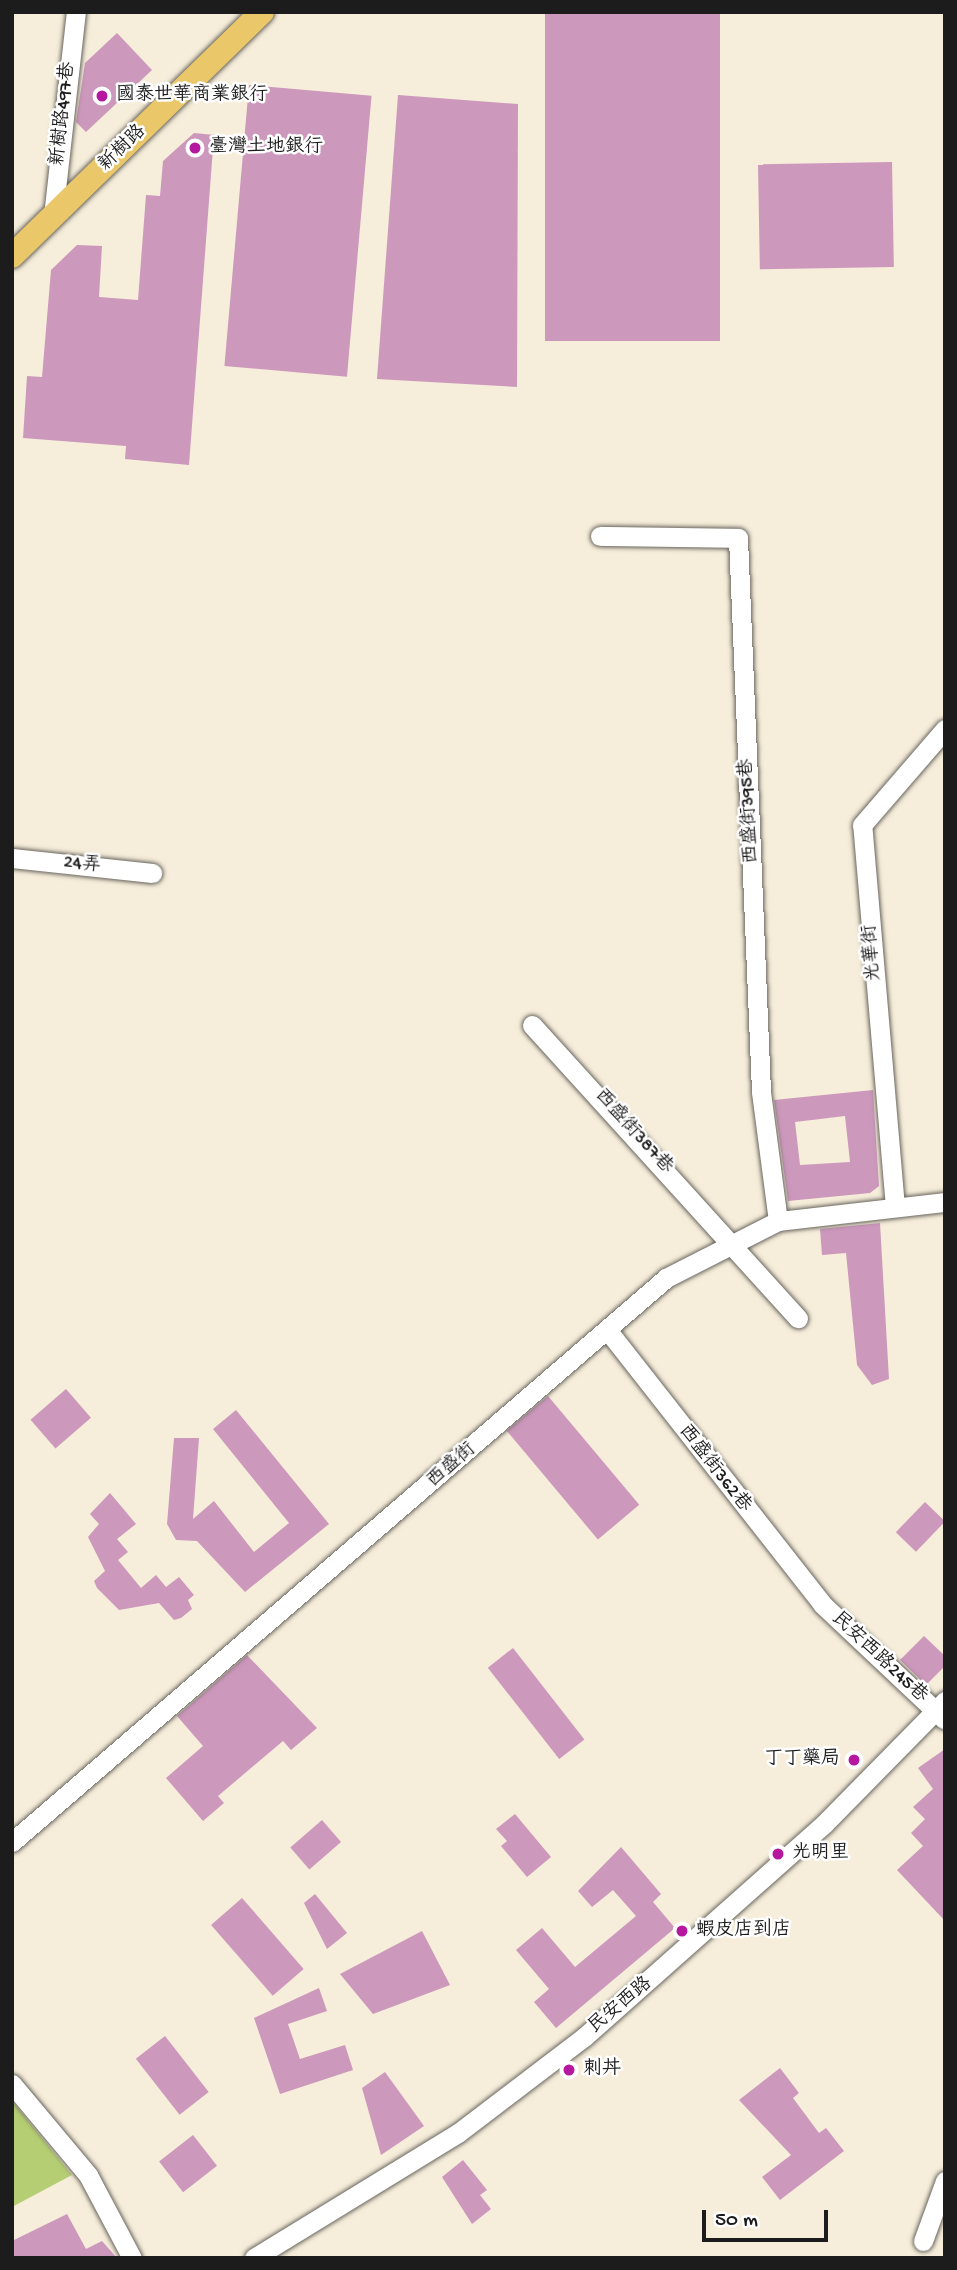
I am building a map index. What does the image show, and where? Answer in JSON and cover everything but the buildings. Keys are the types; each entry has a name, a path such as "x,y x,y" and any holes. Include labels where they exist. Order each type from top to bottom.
{"main road":[{"name":"新樹路","path":"12,256 262,12"}],"street":[{"name":"新樹路497巷","path":"53,216 76,12"},
{"name":"西盛街395巷","path":"600,536 738,538 761,1093 778,1221"},
{"name":"光華街","path":"895,1207 862,825 945,729"},
{"name":"24弄","path":"12,858 152,873"},
{"name":"西盛街387巷","path":"532,1025 798,1318"},
{"name":"西盛街","path":"12,1842 609,1332 666,1278 730,1243 778,1221 945,1202"},
{"name":"西盛街362巷","path":"609,1332 822,1604"},
{"name":"民安西路245巷","path":"822,1604 942,1711"},
{"name":"民安西路","path":"254,2258 458,2133 584,2038 814,1833 942,1711"},
{"path":"12,2084 88,2175 132,2258"},
{"path":"923,2241 945,2181"}],"green space":[{"path":"12,2101 72,2175 12,2207"}],"place":[{"name":"國泰世華商業銀行","path":"102,96"},
{"name":"臺灣土地銀行","path":"195,148"},
{"name":"丁丁藥局","path":"854,1760"},
{"name":"光明里","path":"778,1854"},
{"name":"蝦皮店到店","path":"682,1931"},
{"name":"刺丼","path":"569,2070"}]}
